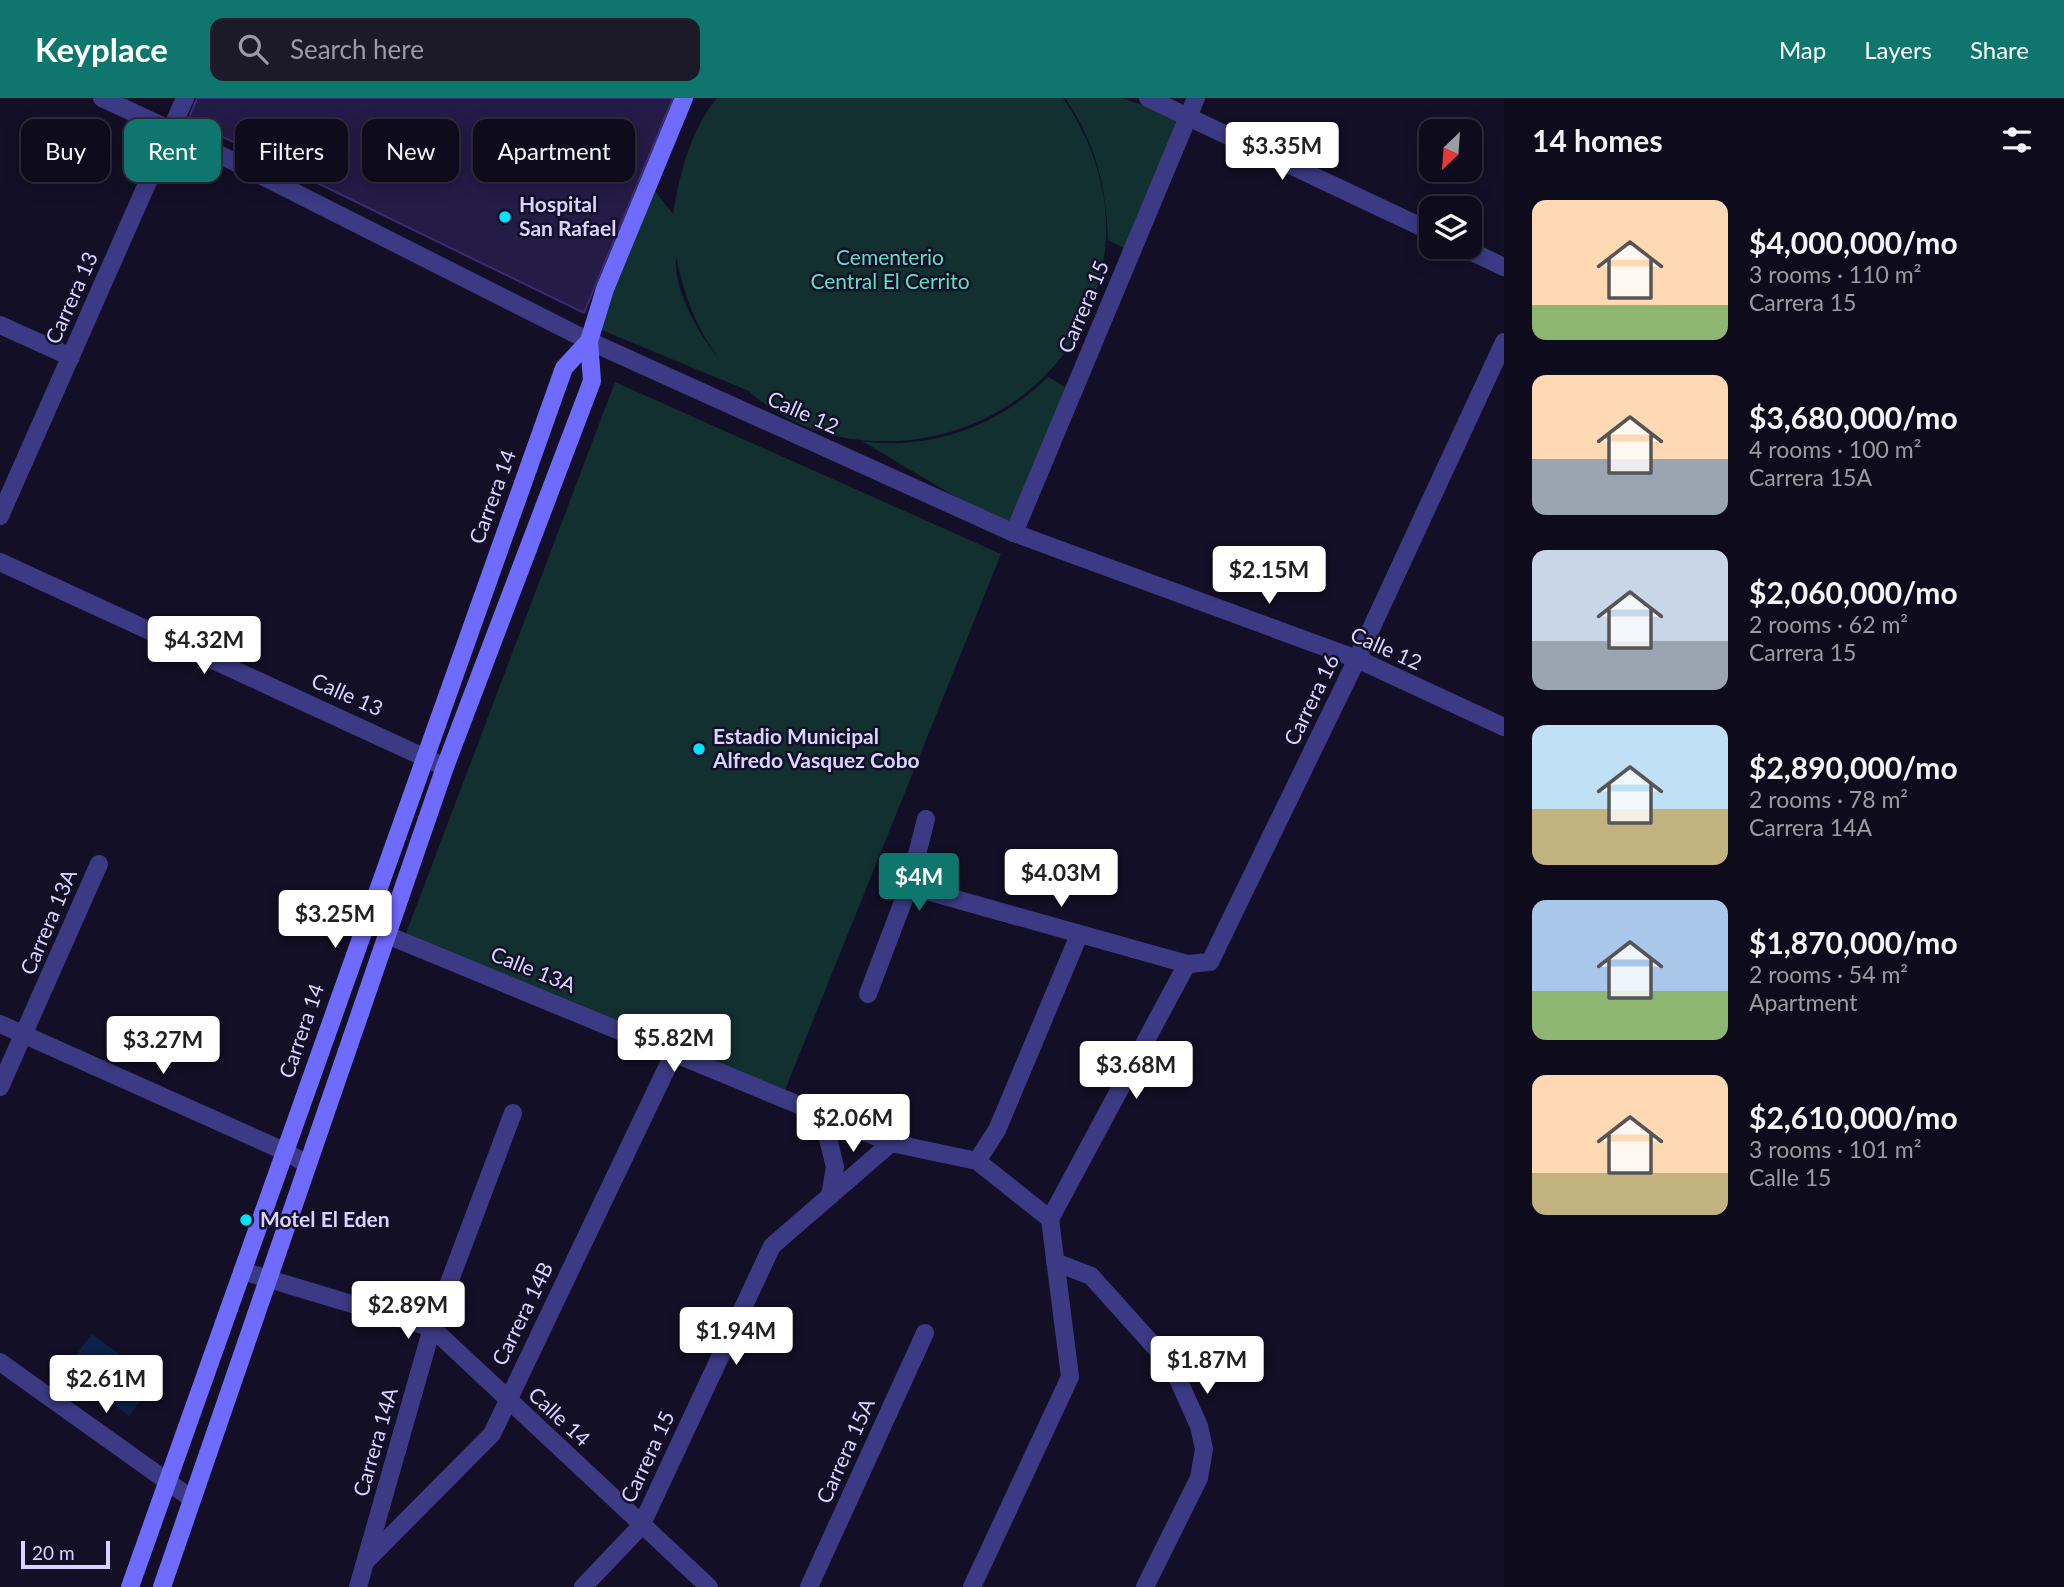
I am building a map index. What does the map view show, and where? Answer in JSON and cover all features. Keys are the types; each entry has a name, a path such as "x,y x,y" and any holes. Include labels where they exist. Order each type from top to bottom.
{"street":[{"name":"Calle 12","path":"102,98 147,119"},
{"name":"Carrera 13","path":"176,119 185,98"},
{"name":"Carrera 14","path":"162,1587 445,766 592,381 589,341 605,289 684,98"},
{"path":"1148,98 1419,226"},
{"name":"Carrera 15","path":"1014,533 1196,98"},
{"name":"Calle 12","path":"221,155 589,341 1014,533 1357,659 1504,727"},
{"name":"Carrera 13","path":"0,516 148,182"},
{"path":"1482,257 1504,267"},
{"path":"0,325 71,357"},
{"name":"Carrera 14","path":"130,1587 564,368 589,341"},
{"name":"Carrera 16","path":"1187,964 1210,962 1357,659 1504,342"},
{"name":"Calle 13","path":"0,562 445,766"},
{"path":"868,994 909,886 926,819"},
{"name":"Carrera 13A","path":"0,1087 99,864"},
{"path":"909,886 1187,964 1050,1219 1070,1377 972,1587"},
{"name":"Calle 13A","path":"387,935 891,1143 977,1161"},
{"path":"1050,1219 977,1161 996,1130 1079,935"},
{"path":"0,1024 284,1151 307,1164"},
{"name":"Carrera 14B","path":"366,1561 492,1434 674,1053"},
{"name":"Carrera 14A","path":"358,1587 432,1328 513,1113"},
{"path":"822,1114 829,1131 835,1167 830,1196"},
{"name":"Carrera 15","path":"583,1587 641,1526 772,1246 891,1143"},
{"path":"1055,1262 1091,1276 1172,1366 1199,1426 1204,1449 1199,1478 1145,1587"},
{"name":"Calle 14","path":"242,1271 432,1328 709,1587"},
{"name":"Carrera 15A","path":"810,1587 925,1334"},
{"path":"0,1362 192,1499"}],"green space":[{"name":"Cementerio Central El Cerrito","path":"717,98 1063,98 1094,158 1106,223 1102,268 1077,334 1035,385 981,420 920,439 857,440 796,422 745,387 749,391 594,327 651,186 673,214 693,138","holes":["676,258 689,303 700,328 740,382 711,348 689,312 677,275"]},
{"path":"1065,98 1122,98 1185,120 1128,250 1108,240 1102,183 1092,148"},
{"path":"1048,377 1070,390 1011,530 862,441 913,442 962,431 1008,409"},
{"name":"Estadio Municipal Alfredo Vasquez Cobo","path":"615,382 1001,554 783,1095 402,944"}],"water":[{"path":"92,1334 155,1381 129,1416 65,1369"}],"building":[{"name":"Hospital San Rafael","path":"197,98 673,98 584,313 315,182 348,182 348,119 235,119 235,143 221,136 221,119 188,119"}],"place":[{"name":"Hospital San Rafael","path":"505,217"},
{"name":"Estadio Municipal Alfredo Vasquez Cobo","path":"699,749"},
{"name":"Motel El Eden","path":"246,1220"}]}
